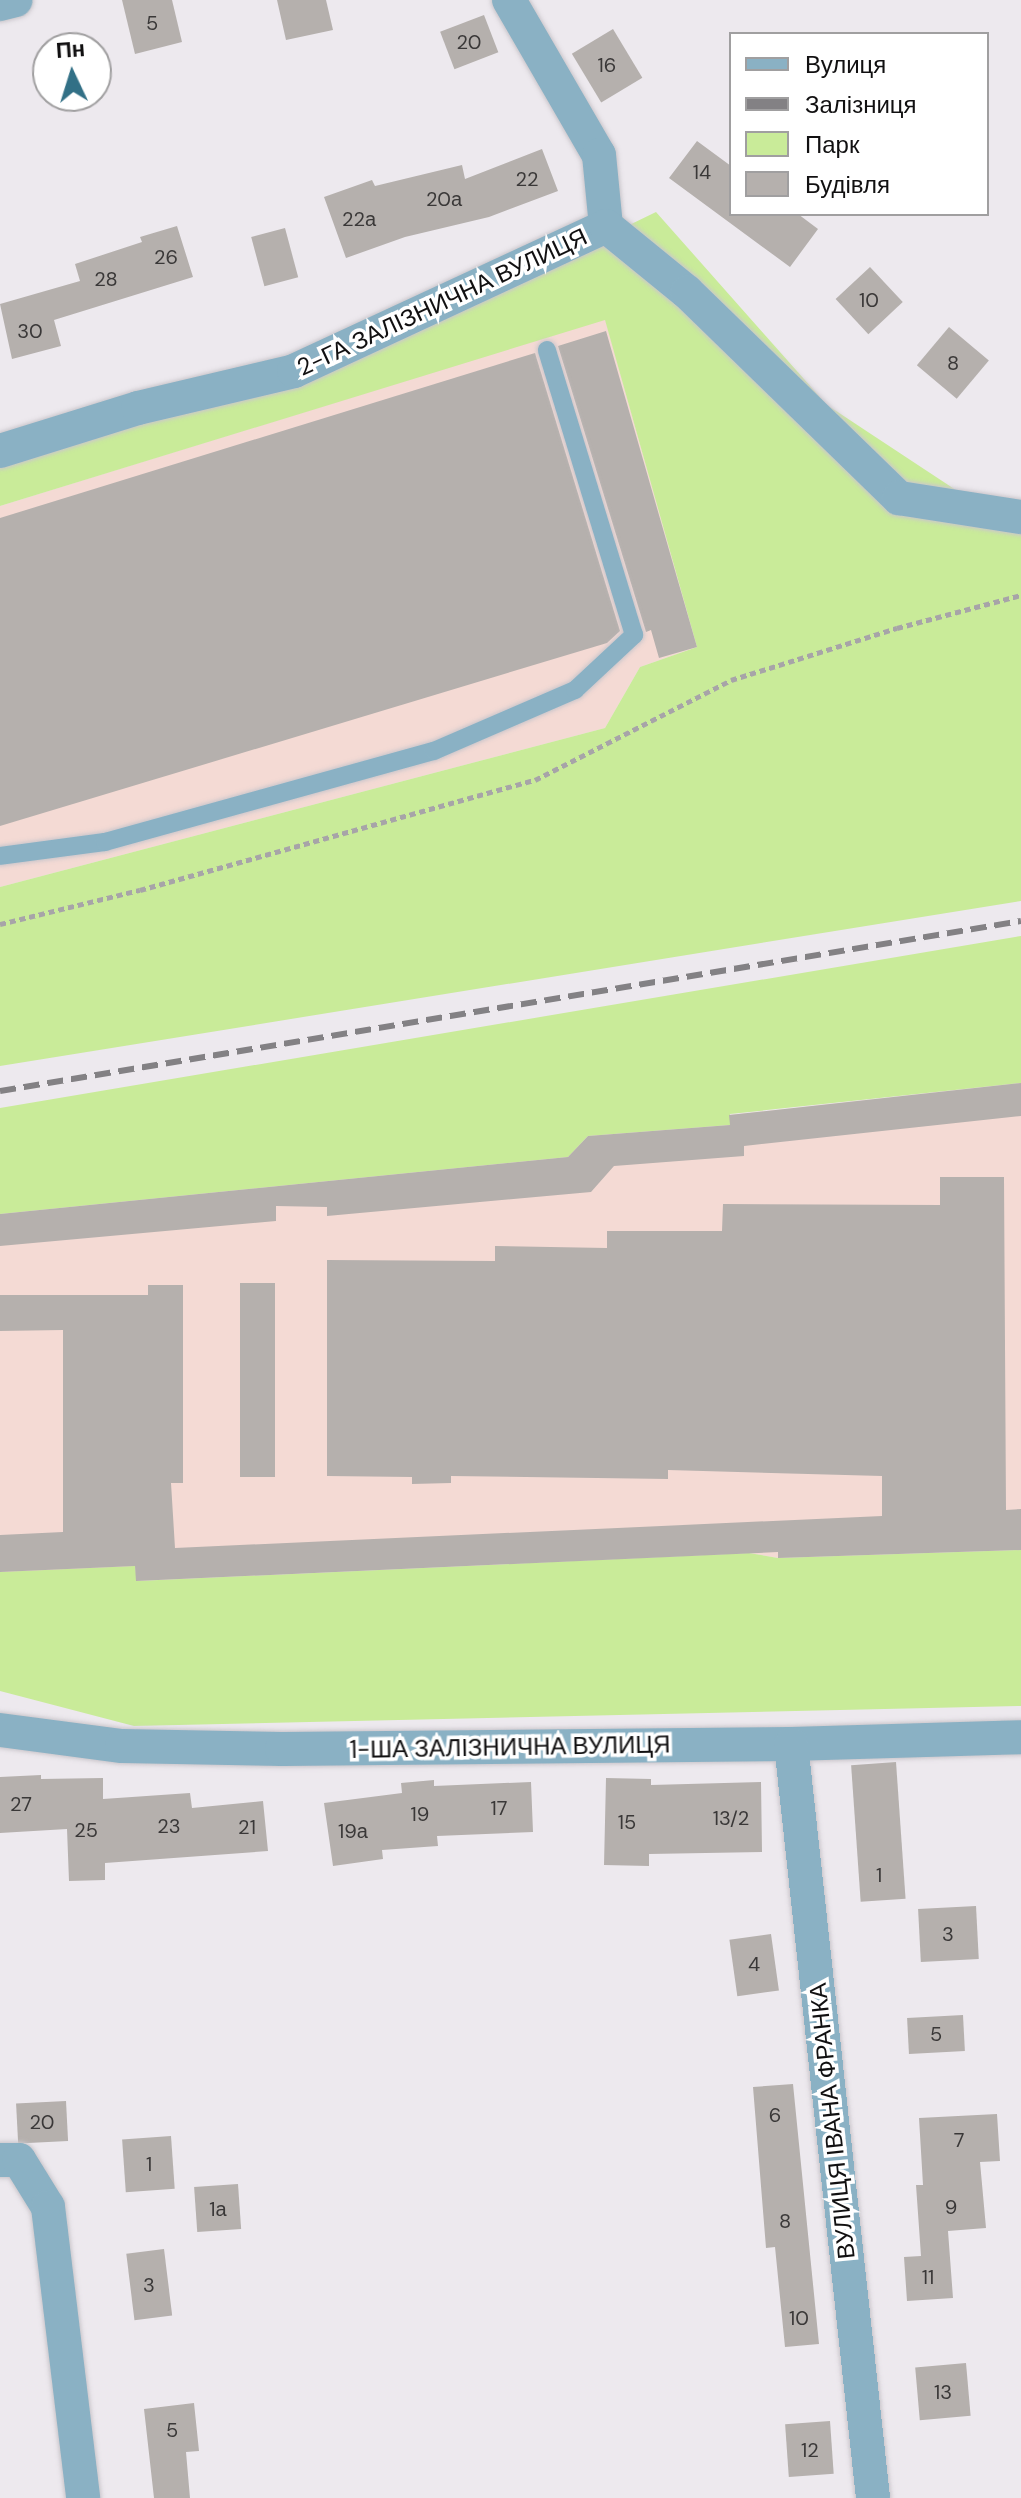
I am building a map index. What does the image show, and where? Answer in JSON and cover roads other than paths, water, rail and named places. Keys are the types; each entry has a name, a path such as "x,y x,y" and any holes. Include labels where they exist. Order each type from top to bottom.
{"street":[{"path":"0,4 16,0"},
{"name":"2-ГА ЗАЛІЗНИЧНА ВУЛИЦЯ","path":"509,0 599,155 606,226 687,292 899,498 1021,517"},
{"name":"2-ГА ЗАЛІЗНИЧНА ВУЛИЦЯ","path":"0,451 138,408 294,371 606,226"},
{"name":"1-ША ЗАЛІЗНИЧНА ВУЛИЦЯ","path":"0,1730 122,1746 266,1749 791,1744 1021,1737"},
{"name":"ВУЛИЦЯ ІВАНА ФРАНКА","path":"791,1744 873,2498"},
{"path":"0,2160 19,2160 48,2207 83,2498"}],"lane":[{"path":"0,856 105,842 434,751 575,690 605,663 634,635 547,350"}],"railway":[{"path":"0,1091 1021,921"}]}
